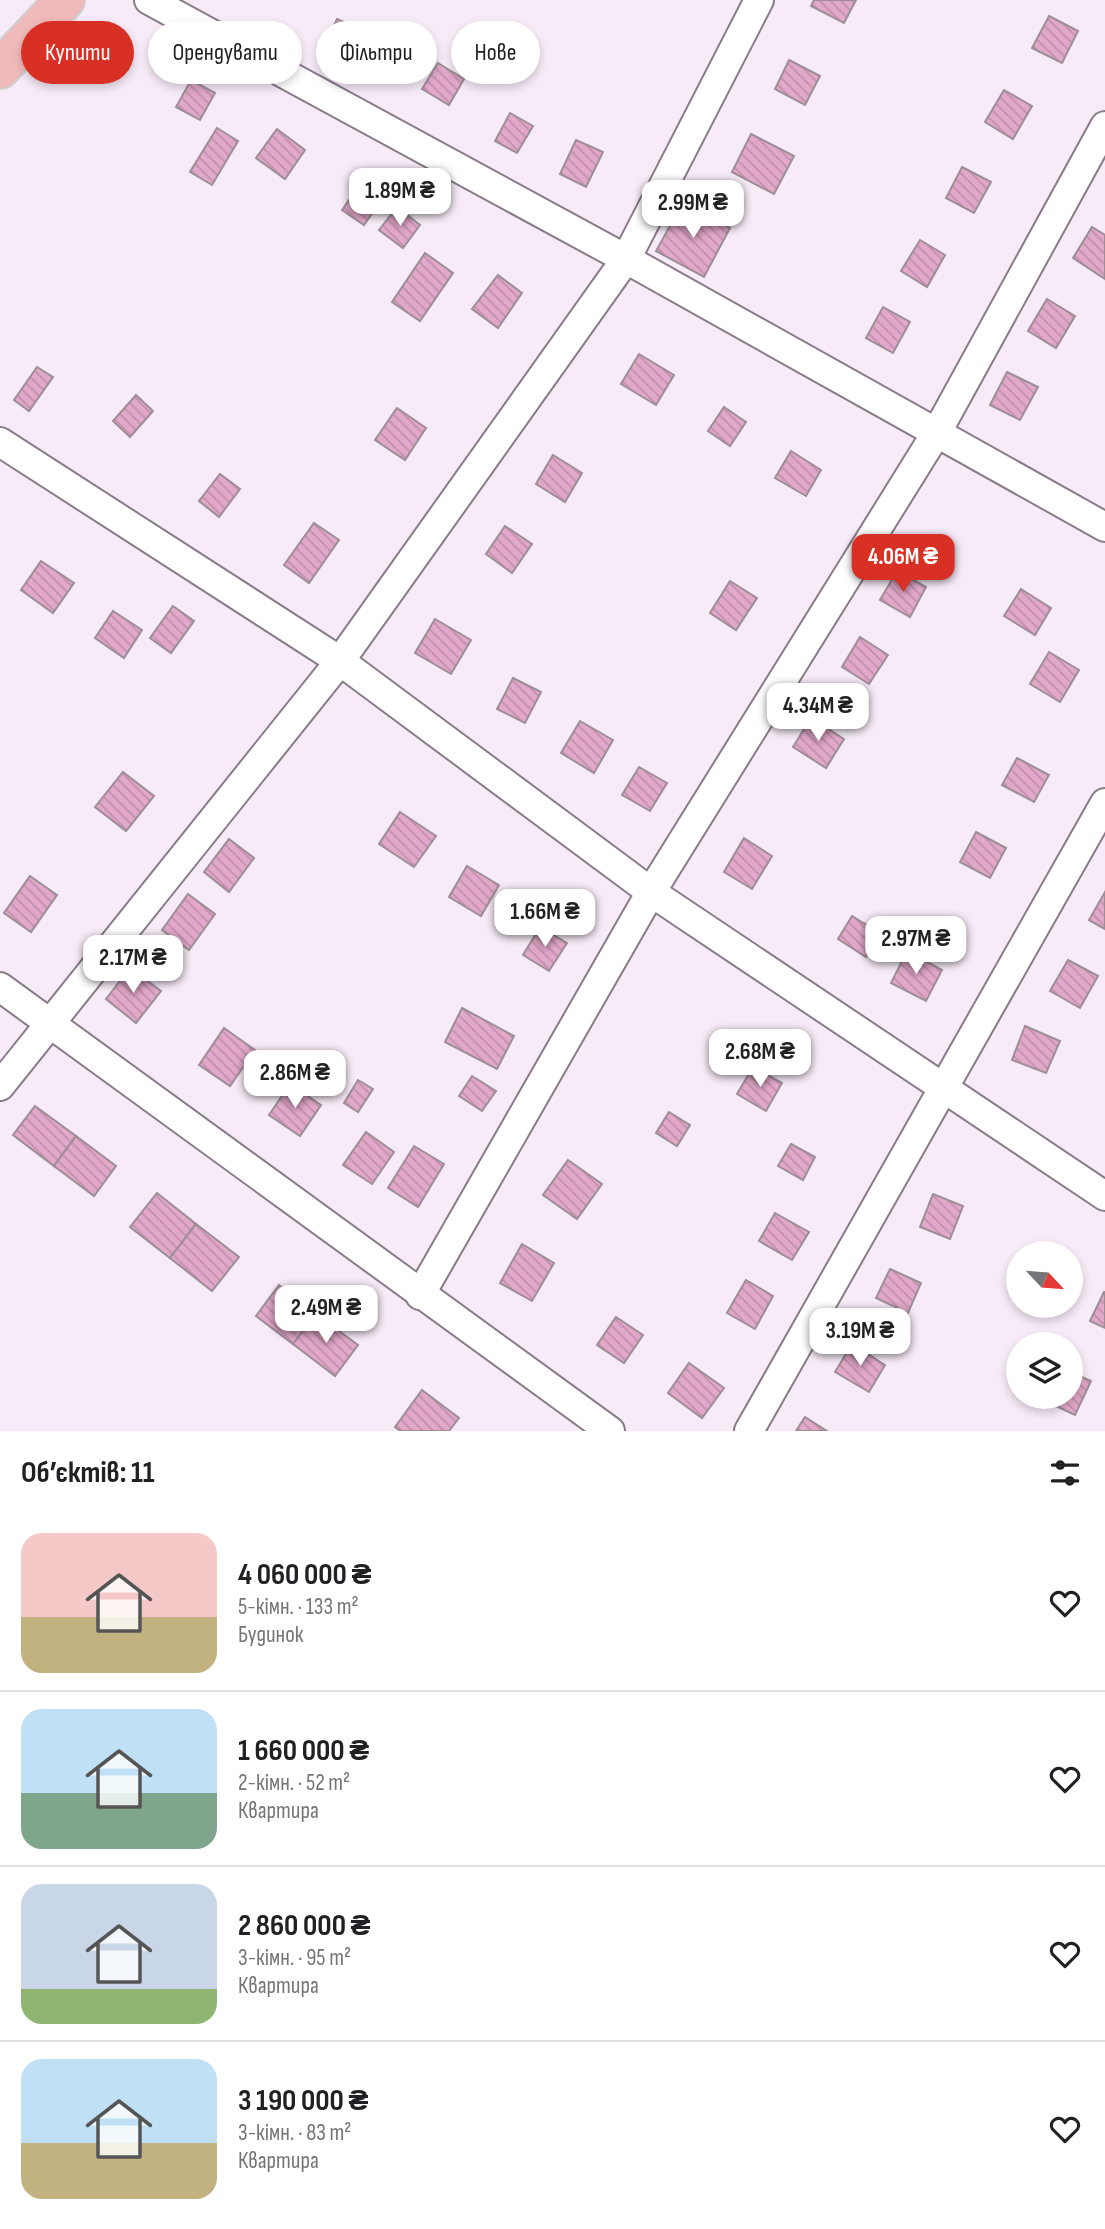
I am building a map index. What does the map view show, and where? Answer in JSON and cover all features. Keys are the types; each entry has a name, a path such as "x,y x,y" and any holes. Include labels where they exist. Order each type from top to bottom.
{"highway":[{"path":"0,69 65,0"}],"street":[{"path":"149,0 626,259 1105,527"},
{"path":"0,1086 340,661 626,259 759,0"},
{"path":"421,1295 651,892 937,432 1105,126"},
{"path":"0,442 340,661 651,892 1105,1196"},
{"path":"749,1431 1105,803"},
{"path":"0,987 610,1431"}],"building":[{"path":"814,0 856,0 844,23 811,6"},
{"path":"1049,16 1078,31 1062,63 1032,48"},
{"path":"789,60 820,76 805,105 775,89"},
{"path":"437,65 451,71 451,84 461,84 449,105 422,89 425,84 437,84"},
{"path":"189,84 198,84 215,93 200,120 176,107"},
{"path":"1004,90 1032,106 1013,139 985,122"},
{"path":"510,113 533,126 517,153 495,141"},
{"path":"217,128 238,141 212,185 190,172"},
{"path":"277,129 305,150 285,179 256,158"},
{"path":"751,134 794,156 774,194 732,172"},
{"path":"576,140 603,152 586,187 560,174"},
{"path":"962,167 991,182 974,213 946,198"},
{"path":"361,183 382,199 364,225 342,210"},
{"path":"683,202 730,228 704,277 656,251"},
{"path":"397,207 420,225 403,248 379,230"},
{"path":"1092,227 1105,235 1105,279 1073,258"},
{"path":"920,240 945,255 927,287 901,271"},
{"path":"425,253 453,273 420,321 392,302"},
{"path":"498,275 522,293 498,328 472,309"},
{"path":"1047,299 1075,316 1056,348 1028,331"},
{"path":"883,307 910,322 893,353 866,338"},
{"path":"639,354 674,375 656,405 621,384"},
{"path":"37,367 53,377 29,411 14,400"},
{"path":"1007,372 1038,387 1020,420 990,405"},
{"path":"136,395 153,411 130,437 113,421"},
{"path":"724,407 746,422 730,446 708,431"},
{"path":"397,408 426,428 405,460 375,440"},
{"path":"791,451 821,470 806,496 775,478"},
{"path":"553,455 582,473 565,502 536,484"},
{"path":"220,474 240,489 219,517 199,501"},
{"path":"314,523 339,540 309,583 284,565"},
{"path":"505,526 532,544 512,573 486,554"},
{"path":"41,561 74,583 53,613 21,590"},
{"path":"897,571 926,587 910,617 880,600"},
{"path":"730,581 757,598 736,630 710,613"},
{"path":"1021,589 1051,608 1035,635 1004,616"},
{"path":"173,606 194,621 171,653 150,638"},
{"path":"113,611 142,630 124,658 95,638"},
{"path":"435,619 471,640 451,674 415,653"},
{"path":"860,637 888,655 869,684 842,667"},
{"path":"1049,652 1079,670 1060,702 1030,684"},
{"path":"513,678 541,692 525,723 497,709"},
{"path":"811,718 844,739 826,768 793,747"},
{"path":"580,721 613,740 594,773 561,753"},
{"path":"1017,758 1049,775 1034,802 1002,785"},
{"path":"639,767 667,783 650,811 622,795"},
{"path":"123,772 154,796 126,831 95,807"},
{"path":"400,812 436,836 414,867 379,844"},
{"path":"976,832 1006,848 990,878 960,862"},
{"path":"744,838 772,856 752,889 724,872"},
{"path":"229,839 254,858 229,892 204,872"},
{"path":"467,866 499,885 481,916 449,897"},
{"path":"30,876 57,895 31,932 4,913"},
{"path":"1105,892 1105,929 1089,920"},
{"path":"188,894 215,914 189,950 162,930"},
{"path":"852,916 880,933 866,957 838,939"},
{"path":"540,927 567,943 549,971 523,955"},
{"path":"907,951 942,970 926,1001 891,983"},
{"path":"1068,960 1098,976 1080,1008 1050,991"},
{"path":"130,968 161,991 136,1023 106,999"},
{"path":"462,1008 514,1036 497,1069 445,1042"},
{"path":"1025,1026 1060,1041 1046,1073 1012,1060"},
{"path":"224,1028 255,1050 230,1086 199,1065"},
{"path":"753,1067 782,1083 766,1111 737,1094"},
{"path":"472,1076 496,1091 482,1111 459,1096"},
{"path":"358,1080 373,1089 358,1112 344,1103"},
{"path":"290,1084 321,1105 300,1136 269,1115"},
{"path":"35,1106 76,1136 54,1166 13,1135"},
{"path":"669,1112 690,1125 677,1146 656,1133"},
{"path":"366,1132 394,1152 372,1184 343,1165"},
{"path":"76,1136 116,1166 94,1196 54,1166"},
{"path":"791,1144 815,1157 803,1180 778,1166"},
{"path":"414,1146 444,1164 418,1207 388,1188"},
{"path":"568,1160 602,1184 577,1219 543,1195"},
{"path":"157,1193 196,1224 170,1258 130,1227"},
{"path":"933,1194 963,1206 950,1239 920,1227"},
{"path":"775,1213 809,1232 792,1260 759,1241"},
{"path":"196,1224 239,1257 212,1291 170,1258"},
{"path":"522,1244 554,1263 532,1301 500,1283"},
{"path":"890,1269 921,1283 908,1313 876,1298"},
{"path":"746,1280 773,1296 755,1329 727,1313"},
{"path":"279,1285 316,1314 293,1344 256,1316"},
{"path":"1105,1292 1105,1328 1090,1321"},
{"path":"316,1314 358,1345 335,1376 293,1344"},
{"path":"616,1317 643,1335 624,1363 597,1345"},
{"path":"852,1344 885,1365 869,1392 835,1372"},
{"path":"689,1363 724,1388 702,1418 668,1393"},
{"path":"1083,1377 1091,1381 1083,1398"},
{"path":"422,1390 459,1418 449,1431 400,1431 395,1427"},
{"path":"1062,1409 1078,1409 1075,1415"},
{"path":"805,1417 827,1431 796,1431"}]}
